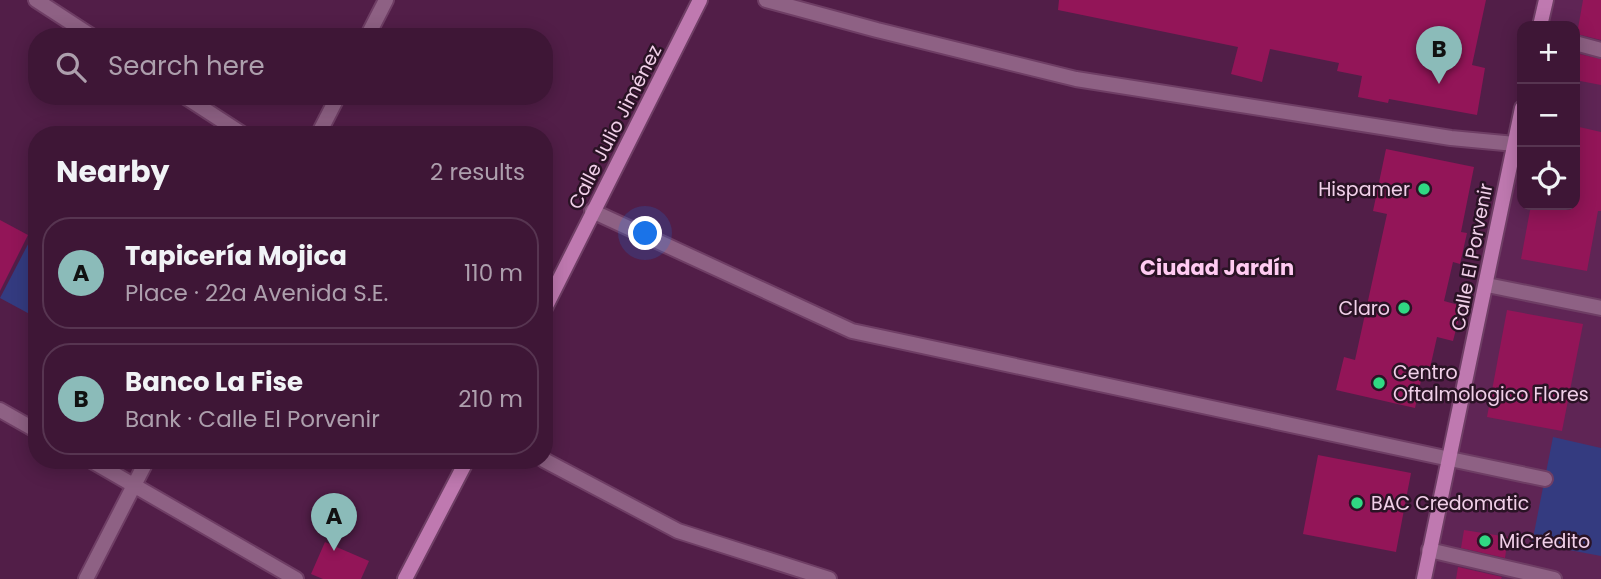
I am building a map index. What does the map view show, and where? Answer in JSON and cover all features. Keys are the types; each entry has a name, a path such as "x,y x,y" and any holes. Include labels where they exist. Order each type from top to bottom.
{"main road":[{"name":"Calle Julio Jiménez","path":"553,291 700,0"},
{"path":"1541,21 1546,0"},
{"name":"Calle El Porvenir","path":"1424,579 1517,134"},
{"path":"405,579 462,469"}],"street":[{"path":"36,0 79,28"},
{"path":"372,28 386,0"},
{"path":"766,0 1076,79 1451,138 1515,144"},
{"path":"1580,44 1601,50"},
{"path":"198,105 230,126"},
{"path":"323,126 333,105"},
{"path":"592,211 852,331 1545,478"},
{"path":"1487,285 1601,308"},
{"path":"0,410 28,426"},
{"path":"553,465 678,531 829,579"},
{"path":"106,469 296,579"},
{"path":"86,579 143,469"},
{"path":"1429,550 1555,579"}],"shaded area":[{"path":"1545,0 1601,0 1601,579 1424,579 1517,134 1517,210 1580,210 1580,21 1540,21"},
{"path":"28,244 28,313 0,298"},
{"path":"1553,437 1601,448 1601,556 1532,543"}],"building":[{"path":"1059,0 1486,0 1472,65 1485,68 1477,115 1389,99 1388,103 1358,97 1362,76 1337,71 1339,63 1270,49 1262,82 1231,74 1238,47 1058,10"},
{"path":"1583,0 1601,0 1601,40 1580,35"},
{"path":"1580,54 1601,59 1601,85 1580,81"},
{"path":"1580,127 1601,132 1601,211 1598,211 1587,271 1521,259 1530,210 1580,210"},
{"path":"1386,149 1474,167 1461,232 1467,233 1460,264 1453,262 1444,301 1462,306 1453,341 1437,337 1430,368 1424,367 1415,408 1336,390 1344,357 1355,360 1387,214 1373,211"},
{"path":"0,220 28,235 0,291"},
{"path":"1507,310 1583,324 1562,431 1487,417"},
{"name":"BAC Credomatic","path":"1318,455 1411,473 1396,552 1303,534"},
{"name":"MiCrédito","path":"1464,530 1508,537 1505,558 1461,548"},
{"path":"325,542 369,561 361,579 323,579 311,574"},
{"path":"1458,567 1502,577 1456,579"}],"place":[{"name":"Banco La Fise","path":"1439,84"},
{"name":"Hispamer","path":"1424,189"},
{"name":"Claro","path":"1404,308"},
{"name":"Centro Oftalmologico Flores","path":"1379,383"},
{"name":"BAC Credomatic","path":"1357,503"},
{"name":"MiCrédito","path":"1485,541"},
{"name":"Tapicería Mojica","path":"334,551"}],"district":[{"name":"Ciudad Jardín","path":"1217,267"}]}
